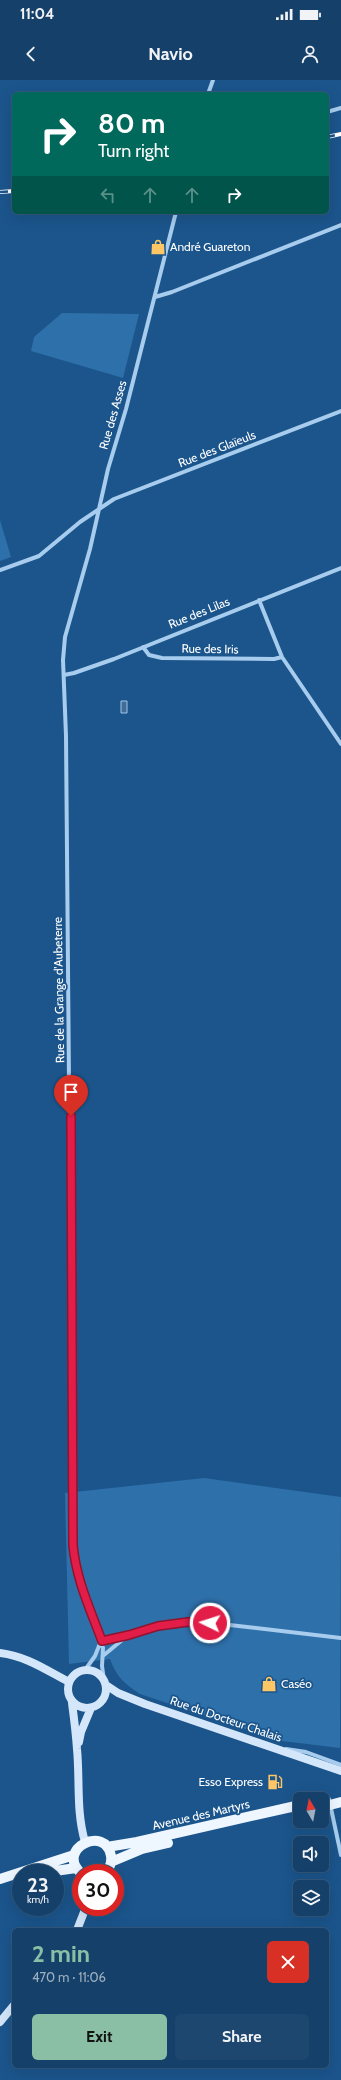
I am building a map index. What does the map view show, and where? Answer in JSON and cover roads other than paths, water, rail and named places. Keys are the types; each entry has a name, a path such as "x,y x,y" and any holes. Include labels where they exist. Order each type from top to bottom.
{"main road":[{"path":"0,1653 12,1655 33,1662 69,1682"},
{"path":"72,1703 81,1708 92,1708 102,1702 105,1697 105,1682 97,1672 85,1670 76,1673 69,1682 67,1691 72,1703 77,1749 80,1824 86,1842"},
{"name":"Rue du Docteur Chalais","path":"105,1682 118,1693 145,1704 341,1771"},
{"path":"77,1749 80,1732 92,1708"},
{"path":"329,1802 341,1796"},
{"path":"329,1803 341,1802"},
{"name":"Avenue des Martyrs","path":"107,1847 137,1842 293,1807"},
{"name":"Avenue des Martyrs","path":"111,1862 142,1848 293,1814"},
{"path":"0,1879 74,1855 80,1845 86,1842 97,1841 107,1847 111,1862"},
{"path":"74,1855 77,1864"},
{"path":"0,1879 12,1877"},
{"path":"78,1928 82,1916"},
{"path":"0,2022 12,2007"}],"street":[{"path":"209,92 213,80"},
{"path":"329,111 341,108"},
{"name":"Rue des Asses","path":"100,507 108,469 155,297 176,214"},
{"path":"155,297 172,292 341,225"},
{"name":"Rue des Glaïeuls","path":"100,507 114,499 341,411"},
{"path":"0,570 38,556 100,507"},
{"name":"Rue de la Grange d'Aubeterre","path":"100,507 65,637 63,660 71,1116 73,1545 75,1567 79,1582 102,1641 104,1655 102,1666 105,1682"},
{"name":"Rue des Lilas","path":"64,675 74,673 143,647 341,568"},
{"path":"259,600 282,657 341,744"},
{"name":"Rue des Iris","path":"143,647 149,655 162,658 274,659 282,657"},
{"path":"85,1670 95,1656 102,1641 158,1626 188,1622 221,1624 341,1638"},
{"path":"104,1655 129,1635"},
{"path":"270,1746 306,1752 341,1765"},
{"path":"329,1813 341,1855"}],"railway":[{"path":"329,137 341,134"},
{"path":"0,192 12,191"}],"place":[{"name":"André Guareton","path":"158,247"},
{"name":"Caséo","path":"269,1684"},
{"name":"Esso Express","path":"275,1782"}]}
